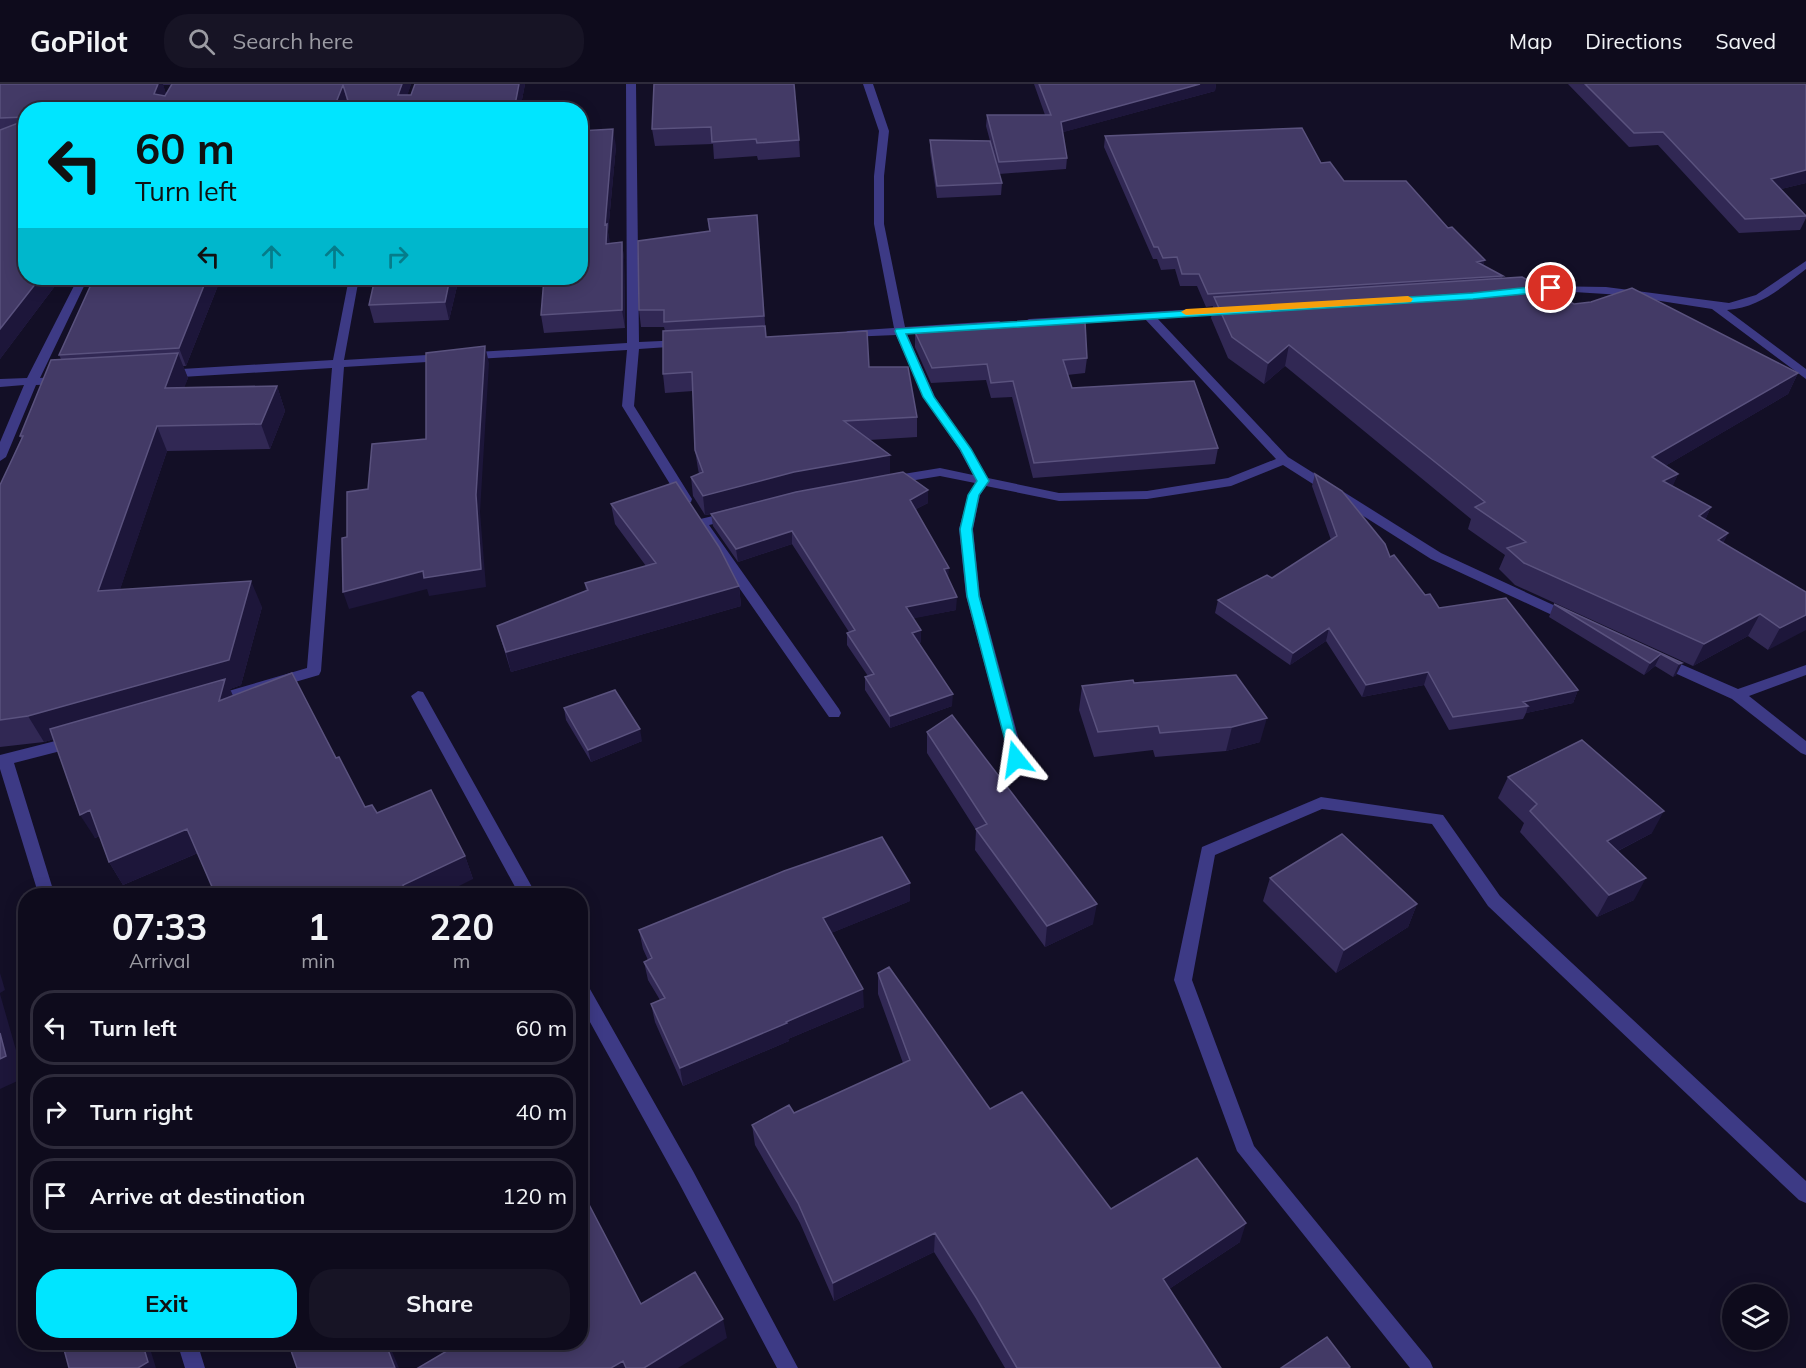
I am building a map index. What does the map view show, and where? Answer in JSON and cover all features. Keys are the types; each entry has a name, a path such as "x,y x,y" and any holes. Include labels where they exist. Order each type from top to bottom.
{"street":[{"path":"632,84 633,346 628,406 701,523 834,713"},
{"path":"868,84 884,130 879,176 879,224 900,331 929,397 965,449 983,481"},
{"path":"1518,291 1567,287 1655,295 1715,306 1738,305 1754,301 1806,264"},
{"path":"0,457 32,381 80,285"},
{"path":"203,705 314,671 338,363 353,285"},
{"path":"1715,306 1806,375"},
{"path":"830,335 1240,309"},
{"path":"1147,314 1284,460 1436,556 1584,624"},
{"path":"150,375 691,343"},
{"path":"0,383 79,379"},
{"path":"875,483 940,472 1059,497 1147,495 1231,482 1284,460"},
{"path":"983,481 974,495 966,529 973,596 1016,759"},
{"path":"701,523 743,512"},
{"path":"1646,653 1737,695 1806,749"},
{"path":"1737,695 1806,670"},
{"path":"418,696 525,888"},
{"path":"44,888 2,760 92,738"},
{"path":"1423,1368 1246,1151 1183,980 1208,850 1321,803 1437,819 1494,901 1806,1194"},
{"path":"588,1001 692,1187 788,1368"},
{"path":"189,1350 195,1368"}],"building":[{"path":"0,84 158,84 154,94 165,96 172,84 402,84 398,95 411,95 415,84 519,84 516,102 348,102 343,85 336,102 18,102 18,117 0,118"},
{"path":"654,84 794,84 799,140 757,143 756,139 712,142 711,127 652,129"},
{"path":"1039,84 1200,84 1061,122 1067,158 999,162 987,115 1051,115"},
{"path":"1585,84 1806,84 1806,170 1771,179 1806,216 1745,219 1663,132 1634,133"},
{"path":"18,123 18,285 35,285 0,329 0,130"},
{"path":"1302,128 1321,163 1330,162 1344,181 1406,181 1448,228 1452,227 1485,260 1477,262 1503,276 1208,294 1199,274 1182,274 1177,257 1163,258 1158,247 1154,247 1105,136"},
{"path":"613,129 605,225 607,224 606,244 622,242 622,310 541,315 543,285 588,285 588,131"},
{"path":"930,140 990,141 1002,183 937,186"},
{"path":"757,215 764,316 664,322 664,310 639,310 638,241 710,231 708,219"},
{"path":"1522,277 1574,304 1591,302 1632,288 1798,373 1652,457 1678,474 1663,481 1711,507 1699,516 1728,533 1718,540 1806,592 1806,615 1780,628 1760,614 1704,644 1524,563 1507,548 1526,542 1475,507 1485,502 1289,345 1268,363 1232,337 1214,297"},
{"path":"91,285 204,285 179,348 59,355"},
{"path":"373,285 449,285 445,302 369,305"},
{"path":"1048,320 1049,324 1085,322 1087,358 1063,360 1072,388 1194,381 1218,448 1034,463 1013,381 991,383 987,364 932,368 915,332 979,328 978,324"},
{"path":"765,326 766,337 867,331 869,367 908,367 917,417 844,421 890,455 794,472 703,496 691,477 703,472 695,450 692,372 663,374 663,331"},
{"path":"485,346 476,495 481,569 424,578 423,571 343,592 342,538 347,537 347,492 368,489 372,444 426,439 426,353"},
{"path":"178,353 165,388 277,386 261,424 157,426 98,591 251,581 229,660 28,716 0,720 0,485 23,436 20,436 51,360"},
{"path":"903,472 928,490 910,500 949,568 944,569 957,597 906,607 921,630 912,633 953,694 890,716 865,677 874,674 847,633 855,630 792,531 736,549 711,514 796,492"},
{"path":"1315,474 1342,491 1385,544 1390,557 1394,555 1425,595 1430,594 1439,608 1506,598 1578,690 1523,702 1528,706 1453,717 1428,672 1366,685 1329,628 1293,653 1218,600 1267,575 1272,578 1337,536"},
{"path":"676,482 719,547 739,586 506,652 497,626 588,590 585,583 656,563 611,504"},
{"path":"1554,604 1682,663 1679,664 1661,654 1650,663"},
{"path":"292,673 336,758 339,757 365,807 372,805 377,813 431,790 465,856 403,885 404,888 213,888 187,829 109,862 90,810 80,815 50,729 225,679 219,701"},
{"path":"1236,675 1267,718 1232,727 1160,733 1158,726 1098,732 1082,686 1133,680 1134,683"},
{"path":"615,690 640,729 588,750 564,708"},
{"path":"952,715 1097,904 1047,926 976,829 987,824 927,732"},
{"path":"1582,740 1664,811 1607,841 1646,878 1609,895 1530,811 1537,804 1508,777"},
{"path":"1342,834 1417,904 1344,950 1270,878"},
{"path":"882,837 910,883 823,918 863,989 680,1068 651,1004 665,998 644,962 652,958 639,930 784,871"},
{"path":"889,967 990,1109 1022,1092 1111,1209 1197,1158 1246,1223 1163,1279 1221,1368 1017,1368 935,1233 833,1283 798,1203 752,1125 789,1105 794,1113 910,1060 878,973"},
{"path":"0,1033 6,1056 0,1059"},
{"path":"588,1203 641,1304 695,1272 723,1319 644,1368 626,1368 623,1361 611,1368 418,1368 448,1350 588,1350"},
{"path":"1327,1337 1350,1367 1281,1368"},
{"path":"64,1350 144,1350 148,1362 138,1368 69,1368"},
{"path":"291,1350 388,1350 395,1368 297,1368"}],"slow traffic":[{"path":"1186,312 1408,299"}],"route":[{"path":"1016,759 973,596 966,529 974,495 983,481 965,449 929,397 900,331 1147,314 1473,296 1551,288"}]}
